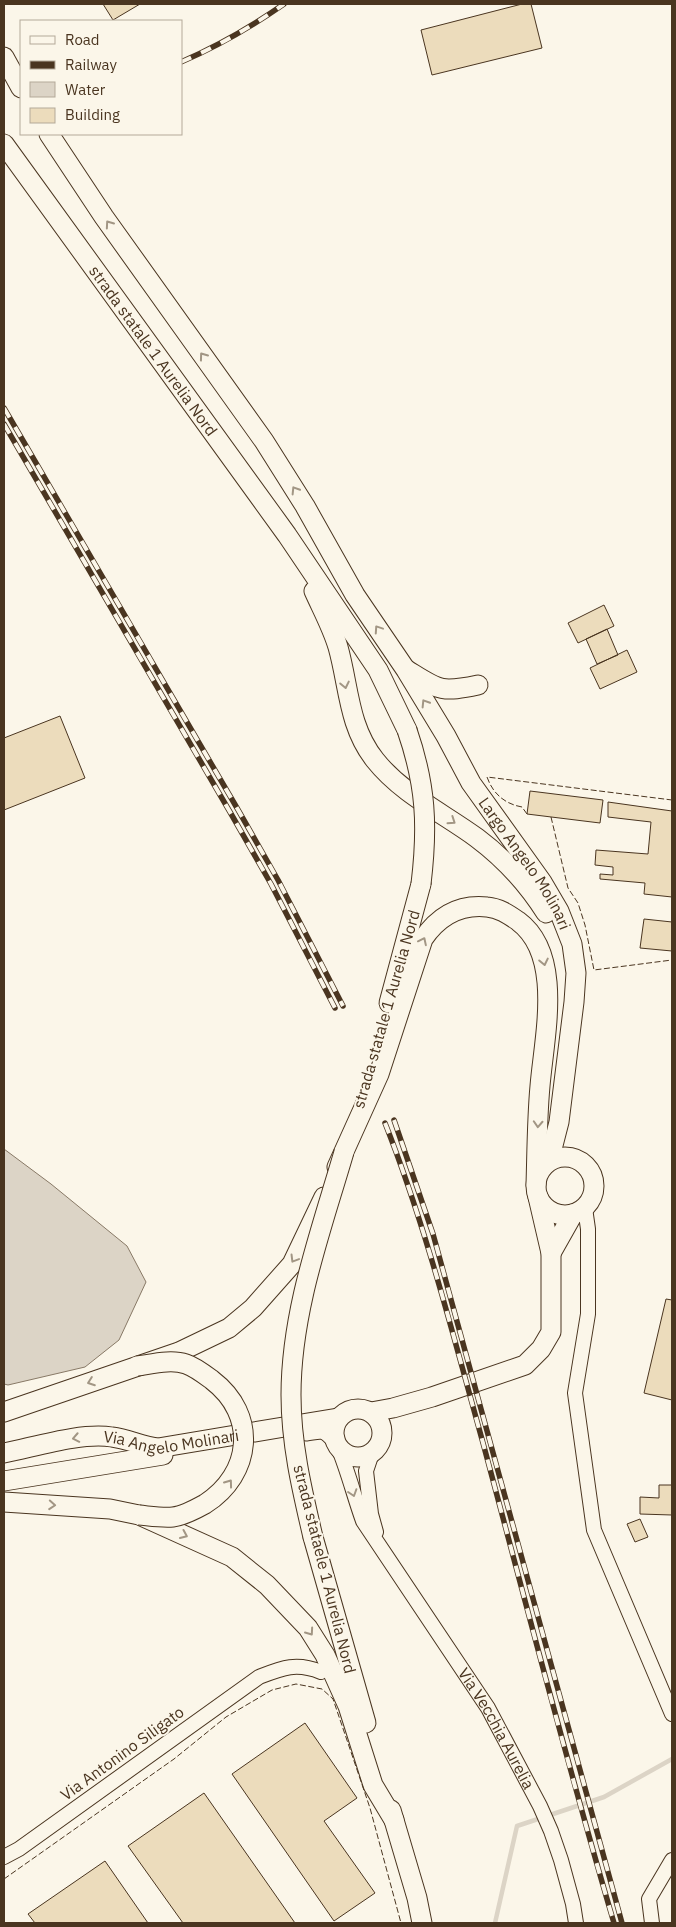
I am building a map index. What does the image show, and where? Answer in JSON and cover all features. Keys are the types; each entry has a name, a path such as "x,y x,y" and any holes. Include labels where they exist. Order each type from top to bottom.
{"main road":[{"path":"4,57 20,86"},
{"name":"Largo Angelo Molinari","path":"50,135 104,217 264,441 305,506 355,595 406,670 446,736 471,784 542,882 559,911 572,944 576,973 574,1002"},
{"name":"strada statale 1 Aurelia Nord","path":"4,144 302,557 378,670 407,730 422,782 426,813 425,849 421,884 392,994 351,1134"},
{"path":"302,557 312,589 338,647 351,711 359,736 374,759 393,780 478,839 512,868 532,891 548,915 562,946 570,973 574,1002 559,1122 549,1161"},
{"path":"406,670 435,688 452,690 478,684"},
{"path":"4,1412 179,1352 229,1328 253,1308 292,1264 344,1152 379,1074 423,939 433,925 457,910 486,907 496,909 506,913 528,930 538,944 546,975 546,1024 540,1087 537,1191 551,1253 551,1332 541,1349 525,1366 432,1397 371,1412"},
{"path":"559,1122 579,1160"},
{"name":"strada stataele 1 Aurelia Nord","path":"344,1152 303,1293 294,1346 291,1395 293,1438 299,1476 313,1537 417,1898 422,1923"},
{"path":"551,1253 579,1211 591,1200 595,1182 587,1166 579,1160 559,1157 549,1161 542,1168 538,1176 537,1191 548,1210 556,1214 579,1211"},
{"path":"4,1502 110,1509 139,1515 174,1517 198,1508 220,1494 232,1479 240,1462 244,1441 240,1416 231,1400 219,1385 203,1373 186,1364 168,1362 137,1366"},
{"path":"382,1432 432,1397"},
{"path":"365,1409 371,1412 381,1424 382,1432 378,1447 372,1453 358,1457 344,1452 336,1443 334,1432 338,1418 350,1410 365,1409"},
{"name":"Via Angelo Molinari","path":"4,1453 83,1437 112,1437 158,1448 338,1418"},
{"name":"Via Angelo Molinari","path":"4,1481 322,1428 328,1431 336,1443"},
{"path":"139,1515 232,1557 267,1585 308,1628 325,1655 348,1706 373,1785 394,1820"}],"street":[{"path":"579,1211 588,1229 588,1314 575,1393 594,1530 672,1714"},
{"name":"Via Vecchia Aurelia","path":"336,1443 363,1521 488,1708 540,1806 562,1860 574,1904 576,1923"},
{"name":"Via Vecchia Aurelia","path":"372,1453 366,1471 368,1493 375,1530 383,1549"},
{"name":"Via Antonino Siligato","path":"4,1857 27,1843 259,1676 288,1666 321,1672"},
{"path":"652,1923 649,1899 672,1860"}],"water":[{"path":"4,1149 51,1184 127,1246 146,1282 119,1340 85,1367 8,1385 4,1384"}],"building":[{"path":"103,4 140,4 113,20"},
{"path":"522,4 531,4 542,48 432,75 421,30"},
{"path":"604,605 614,626 578,643 568,623"},
{"path":"607,629 618,655 597,664 586,639"},
{"path":"627,650 637,672 600,689 590,668"},
{"path":"60,716 85,778 4,810 4,738"},
{"path":"530,791 603,800 600,823 527,814"},
{"path":"608,802 672,811 672,897 644,894 645,883 600,879 600,874 613,875 613,867 595,865 596,850 648,854 651,822 608,817"},
{"path":"644,919 672,922 672,951 640,948"},
{"path":"666,1299 672,1300 672,1400 644,1393"},
{"path":"659,1485 672,1485 672,1515 640,1514 640,1497 659,1498"},
{"path":"640,1519 648,1537 635,1542 627,1524"},
{"path":"305,1723 357,1798 324,1821 375,1893 334,1921 232,1774"},
{"path":"204,1793 295,1923 183,1923 128,1846"},
{"path":"105,1861 148,1923 35,1923 28,1914"}],"waterway":[{"path":"495,1923 517,1826 604,1797 672,1759"}],"railway":[{"path":"182,62 234,36 284,4"},
{"path":"4,408 278,880 343,1006"},
{"path":"4,424 271,884 335,1008"},
{"path":"394,1120 433,1234 622,1923"},
{"path":"385,1123 400,1162 438,1282 563,1743 614,1923"}],"fence":[{"path":"527,814 522,807 516,806 500,797 487,777 672,800"},
{"path":"551,817 568,888 578,903 585,925 594,970 672,960"},
{"path":"4,1879 174,1759 226,1717 272,1690 296,1684 322,1689 333,1699 370,1808 401,1923"}]}
